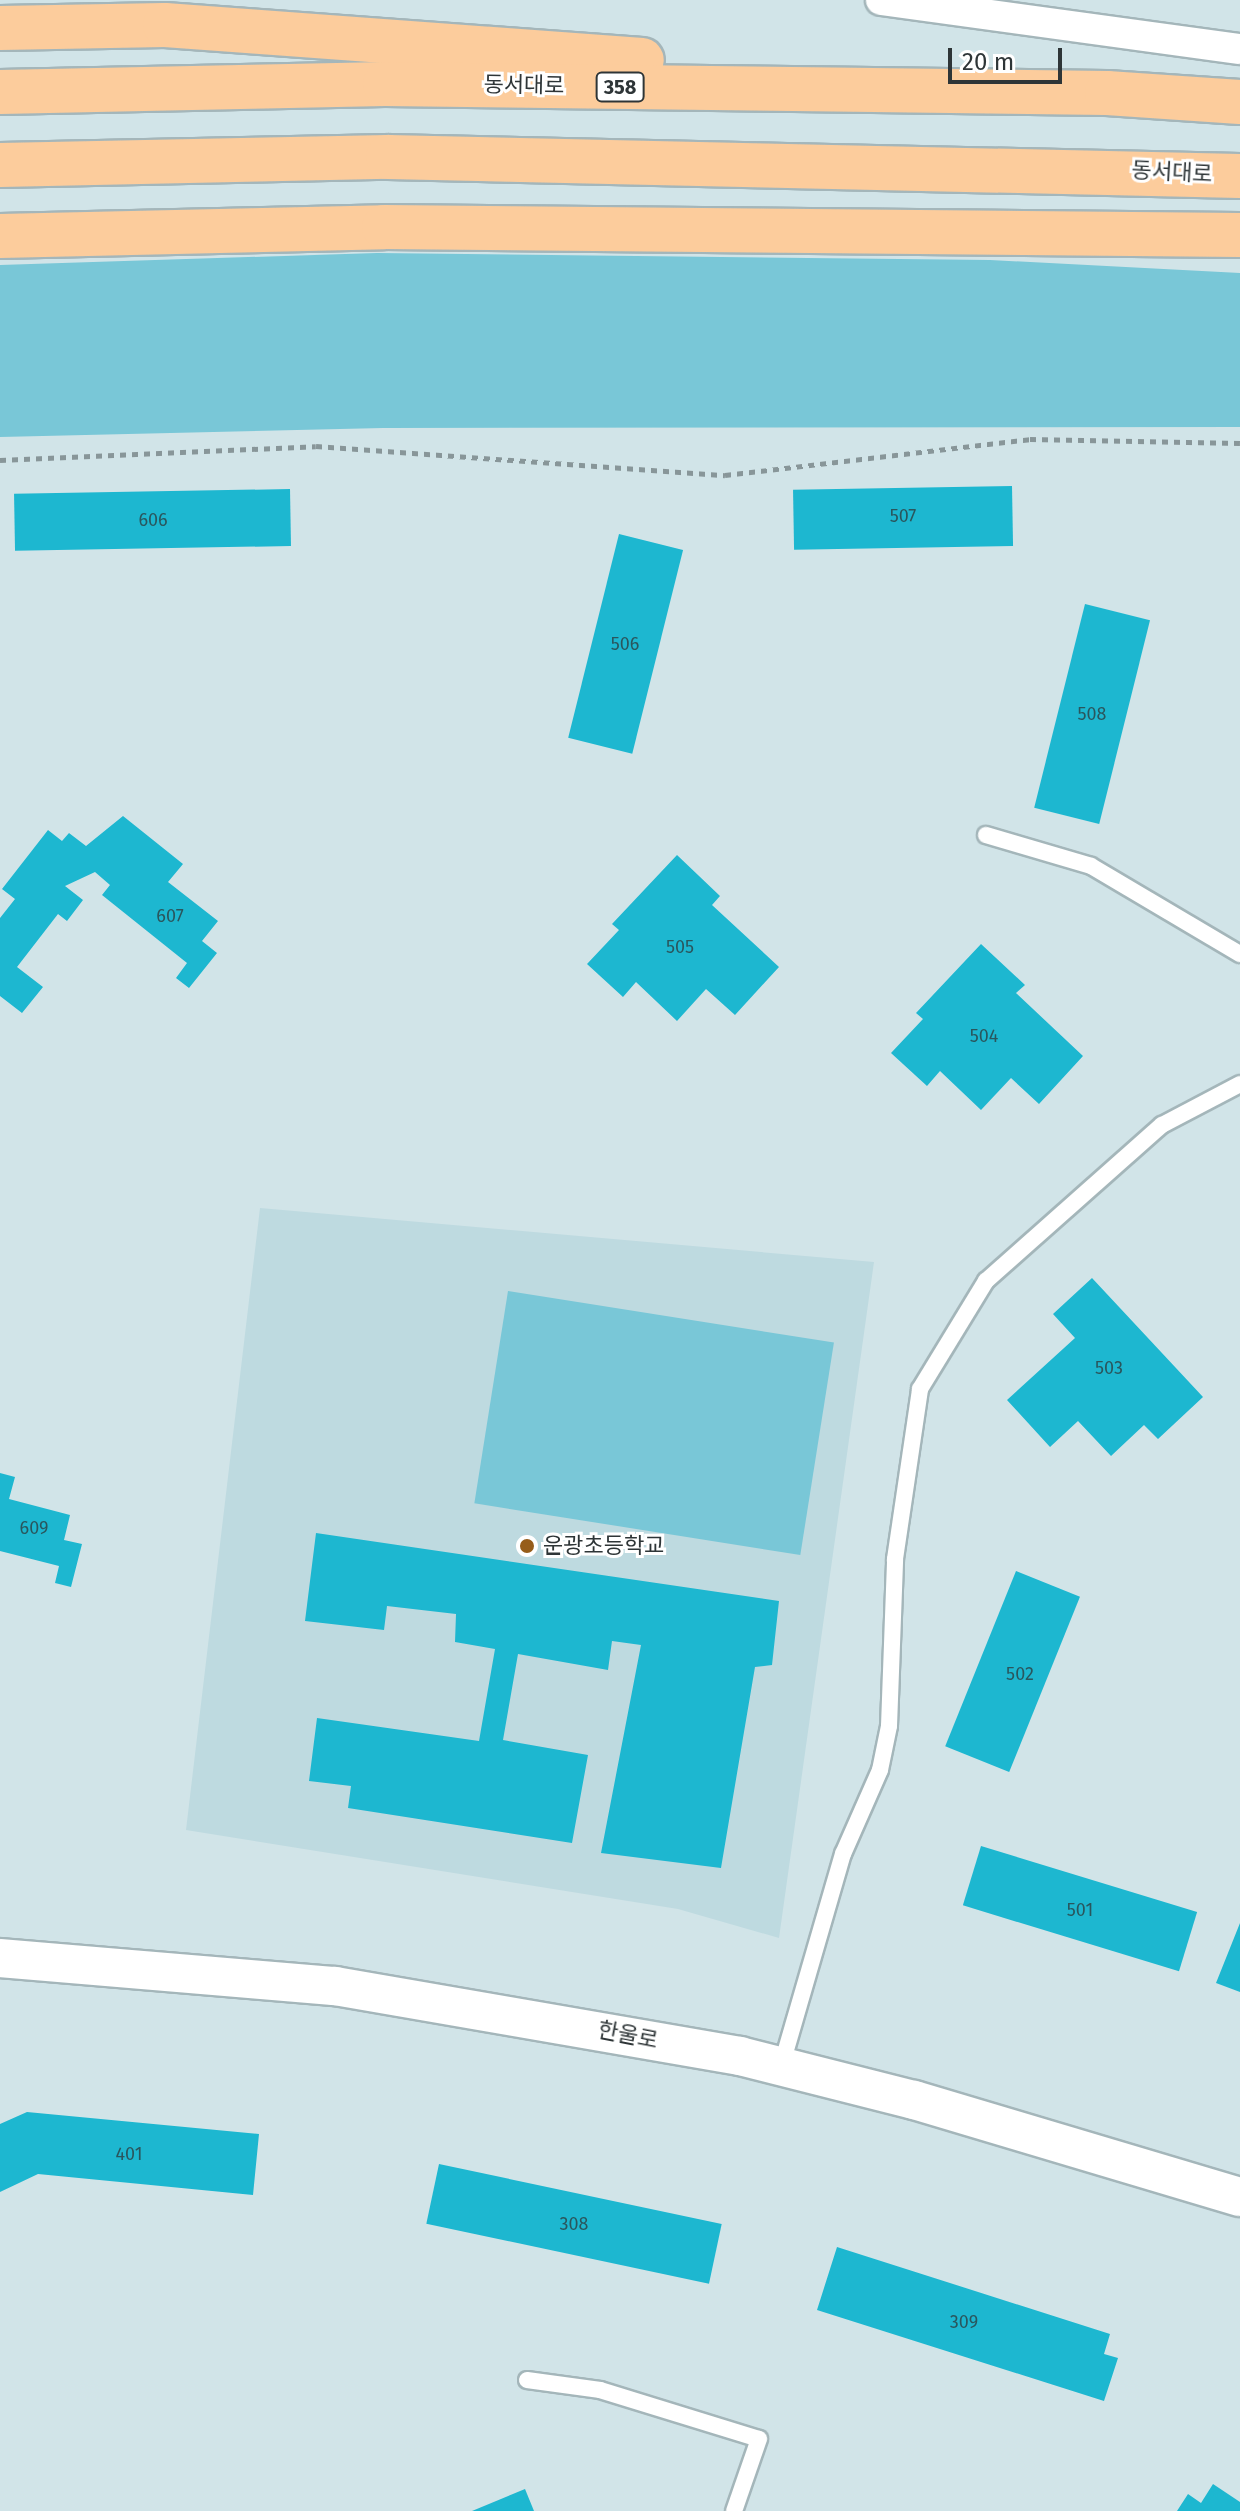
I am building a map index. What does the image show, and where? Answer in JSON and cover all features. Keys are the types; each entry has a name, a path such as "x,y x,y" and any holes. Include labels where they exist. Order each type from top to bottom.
{"highway":[{"path":"0,28 165,25 1107,93"},
{"name":"동서대로","path":"0,92 385,84 1107,93 1240,102"},
{"name":"동서대로","path":"0,165 388,157 1240,176"},
{"path":"0,236 384,227 1240,235"}],"street":[{"path":"881,0 1240,49"},
{"name":"한울로","path":"0,1958 335,1986 503,2011 781,2067 1240,2197"}],"lane":[{"path":"986,835 1091,866 1240,954"},
{"path":"781,2067 843,1854 880,1770 889,1726 895,1559 920,1389 986,1281 1162,1125 1240,1084"},
{"path":"527,2380 600,2390 759,2439 734,2511"}],"path":[{"path":"0,460 316,446 725,475 1030,439 1240,443"}],"shaded area":[{"path":"377,253 990,260 1240,273 1240,427 383,428 0,437 0,265"},
{"name":"운광초등학교","path":"260,1208 874,1262 779,1938 678,1909 186,1830"},
{"path":"508,1291 834,1343 800,1555 474,1503"}],"building":[{"path":"1012,486 1013,546 794,550 793,490"},
{"path":"290,489 291,546 15,551 14,494"},
{"path":"619,534 683,550 632,754 568,738"},
{"path":"1085,604 1150,620 1099,824 1034,808"},
{"path":"123,816 183,864 168,882 218,921 202,941 217,953 189,988 176,978 187,963 102,895 110,885 95,872 65,886 83,900 67,921 58,914 17,967 43,987 22,1013 0,996 0,918 15,899 2,889 48,830 62,841 69,833 86,846"},
{"path":"677,855 720,896 712,905 779,967 735,1015 706,989 677,1021 636,982 623,997 587,964 619,930 612,924"},
{"path":"981,944 1025,985 1016,993 1083,1056 1039,1104 1011,1078 981,1110 940,1071 927,1086 891,1053 923,1019 916,1013"},
{"path":"1092,1278 1203,1397 1158,1439 1144,1425 1111,1456 1078,1421 1050,1447 1007,1400 1075,1338 1053,1314"},
{"path":"0,1473 15,1477 9,1499 70,1515 64,1540 82,1544 71,1587 55,1583 59,1566 0,1551"},
{"path":"316,1533 779,1601 772,1665 755,1667 721,1868 601,1853 641,1645 612,1641 608,1670 518,1654 503,1740 588,1755 572,1843 348,1808 351,1786 309,1781 317,1718 479,1741 495,1649 455,1642 456,1614 387,1606 384,1630 305,1621"},
{"path":"1016,1571 1080,1597 1009,1772 945,1746"},
{"path":"981,1846 1197,1912 1179,1971 963,1905"},
{"path":"1240,1923 1240,1992 1216,1983"},
{"path":"27,2112 259,2134 253,2195 38,2174 0,2192 0,2124"},
{"path":"439,2164 722,2224 709,2284 426,2224"},
{"path":"837,2247 1110,2334 1104,2354 1118,2358 1104,2401 817,2310"},
{"path":"1213,2484 1240,2502 1240,2511 1177,2511 1188,2494 1201,2503"},
{"path":"525,2489 534,2511 472,2511"}],"place":[{"name":"운광초등학교","path":"527,1546"}]}
